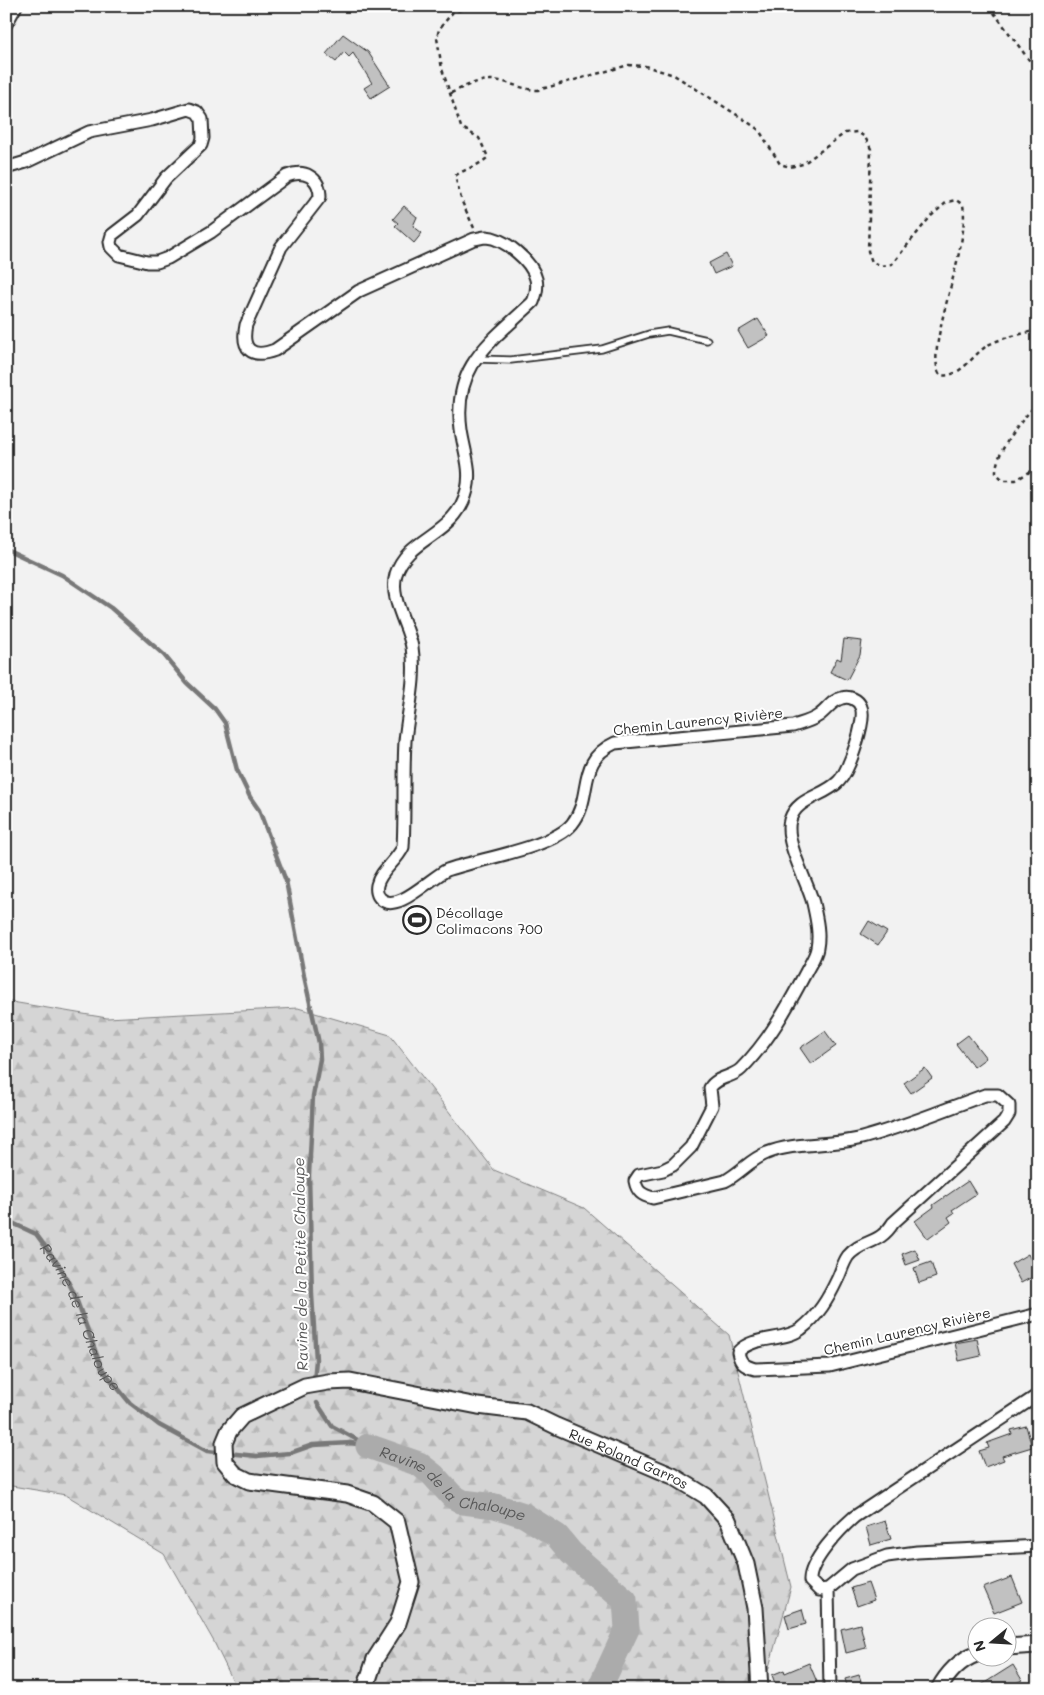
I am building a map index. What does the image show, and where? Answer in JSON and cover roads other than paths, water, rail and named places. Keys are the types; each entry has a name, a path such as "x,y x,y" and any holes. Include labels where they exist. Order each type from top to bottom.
{"main road":[{"name":"Rue Roland Garros","path":"365,1689 375,1659 398,1623 411,1582 397,1522 373,1503 347,1494 248,1481 235,1474 225,1462 224,1443 229,1431 242,1416 305,1386 328,1382 350,1381 478,1406 527,1412 673,1476 706,1496 728,1520 746,1564 755,1608 760,1689"},
{"path":"1016,1646 1038,1645"},
{"path":"939,1689 944,1678 956,1666 966,1660"}],"street":[{"path":"6,24 16,6"},
{"name":"Chemin Laurency Rivière","path":"6,168 26,162 89,132 152,120 189,109 197,112 202,118 201,145 166,178 138,215 112,235 110,242 119,254 147,262 157,262 168,258 211,232 287,176 295,172 306,173 313,177 320,192 320,197 281,247 246,325 244,337 246,347 254,353 264,354 275,350 359,291 478,238 485,237 499,241 519,255 531,267 536,279 537,291 533,302 474,359 466,374 460,424 469,474 467,491 450,523 412,549 401,562 395,577 398,604 411,646 414,668 413,692 405,741 403,847 398,857 379,880 376,888 378,897 391,904 403,901 434,876 447,870 536,845 561,834 573,824 579,812 591,763 597,754 615,743 784,727 809,721 841,698 850,698 856,701 861,707 863,720 847,767 840,780 802,803 794,812 790,822 789,836 806,880 817,921 817,950 796,990 757,1052 739,1071 717,1080 710,1088 712,1106 691,1147 673,1165 663,1170 639,1175 635,1181 637,1188 643,1196 653,1198 726,1181 761,1156 778,1149 822,1145 860,1138 985,1096 998,1095 1009,1104 1009,1114 1004,1122 893,1223 884,1237 850,1254 823,1307 812,1320 799,1330 786,1336 750,1344 738,1352 740,1361 745,1366 755,1369 830,1366 1038,1314"},
{"path":"1038,1395 844,1526 810,1572 810,1581 819,1590 828,1588 852,1569 887,1556 926,1551 1038,1546"},
{"path":"828,1588 830,1689"}],"lane":[{"path":"474,359 511,360 594,350 648,334 668,331 707,340"}],"waterway":[{"name":"Ravine de la Petite Chaloupe","path":"6,549 62,575 111,608 164,655 187,683 215,709 225,723 237,770 250,797 259,810 286,881 319,1043 320,1059 313,1096 309,1175 312,1295 316,1360 314,1381"},
{"name":"Ravine de la Chaloupe","path":"6,1220 36,1234 61,1268 74,1293 102,1369 130,1403 159,1425 207,1451 257,1456 290,1453 313,1445 351,1443 368,1446"},
{"name":"Ravine de la Petite Chaloupe","path":"317,1403 332,1426 363,1443"},
{"name":"Ravine de la Chaloupe","path":"368,1446 419,1464 433,1475 452,1496 463,1502 495,1506 524,1515 557,1536 571,1553 625,1600 627,1629 599,1689"}],"place":[{"name":"Décollage Colimacons 700","path":"417,920"}]}
